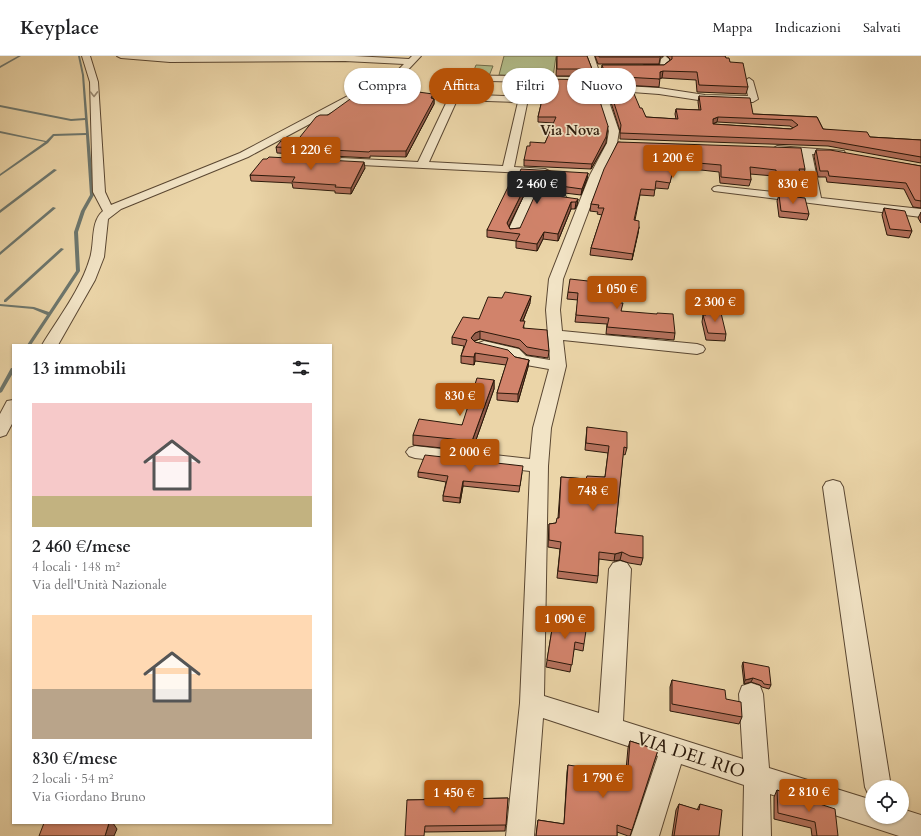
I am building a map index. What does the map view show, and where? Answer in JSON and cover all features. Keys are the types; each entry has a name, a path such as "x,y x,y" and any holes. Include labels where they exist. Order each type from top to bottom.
{"street":[{"path":"86,56 94,82 94,130 99,192 109,212"},
{"path":"121,56 170,59 415,59"},
{"path":"51,344 88,280 97,257 102,218 109,212 118,206 244,155 394,75 415,59"},
{"path":"636,68 662,68 665,66 665,59"},
{"path":"494,77 567,75"},
{"path":"636,85 659,91 705,98 753,99 749,81"},
{"path":"398,164 394,174 503,180 523,99 454,97 422,165"},
{"path":"520,836 532,703 539,466 542,428 558,366 553,310 556,279 586,201 589,174 616,144 611,119 605,104"},
{"path":"800,147 816,200"},
{"path":"768,148 800,147 854,155"},
{"path":"244,155 264,157"},
{"path":"326,160 559,173"},
{"path":"718,189 921,213"},
{"path":"514,231 531,194 586,201"},
{"path":"555,335 697,349"},
{"path":"480,345 513,352 521,360 558,366"},
{"path":"0,431 12,407"},
{"path":"415,452 539,466"},
{"path":"833,487 877,780"},
{"path":"610,728 620,569"},
{"path":"751,694 757,776 757,836"},
{"name":"VIA DEL RIO","path":"532,703 865,812"},
{"path":"645,836 673,748"},
{"path":"905,824 921,829"}],"green space":[{"path":"504,56 556,56 554,68 502,68 502,75 499,75"},
{"path":"476,65 493,66 492,68 475,68"}],"building":[{"path":"557,56 587,56 592,68 559,69 557,68"},
{"path":"660,56 660,57 599,57"},
{"path":"672,56 725,56 726,58 729,58 730,62 743,63 748,87 699,85 697,72 663,71 660,72 660,79 636,78 636,68 603,68 602,65 664,65 672,59"},
{"path":"559,79 567,79 567,104 601,104 608,126 606,137 592,164 524,160 527,146 530,146 530,142 545,143 556,117 538,117 541,104 559,104"},
{"path":"421,92 429,93 429,104 431,104 406,151 369,152 276,147 281,141 296,142 316,117 320,115 328,115 344,103 421,104"},
{"path":"699,96 750,98 753,114 817,117 823,129 867,132 870,137 921,140 921,157 830,141 620,133 621,125 614,104 636,104 636,98 646,117 678,119 676,109 701,110","holes":["718,117 792,120 798,125 791,129 713,124 713,119"]},
{"path":"618,142 801,148 805,169 799,169 803,187 777,184 776,170 750,167 751,180 721,177 721,165 675,161 670,183 656,181 655,190 641,189 634,220 639,221 639,227 633,254 591,248 604,208 598,208 599,205 591,204 604,169"},
{"path":"816,150 830,150 921,166 921,201 915,200 906,183 829,176 828,171 820,171"},
{"path":"269,157 364,162 351,188 335,187 336,185 292,182 295,177 250,175 263,159 267,159"},
{"path":"521,169 588,173 582,189 532,182 526,185 507,223 510,229 520,228 536,193 578,199 576,202 571,202 558,234 544,232 537,244 516,241 520,234 487,230 510,183 515,183"},
{"path":"779,195 805,198 809,214 781,211"},
{"path":"884,208 905,211 912,231 890,229"},
{"path":"570,279 597,282 595,294 619,297 618,303 623,303 621,311 673,314 675,333 607,327 609,318 576,315 578,293 568,292"},
{"path":"505,292 531,296 520,321 525,321 523,328 547,330 549,351 527,347 520,340 480,331 475,333 471,338 475,342 508,350 515,357 529,360 518,394 497,393 508,358 475,353 474,357 461,356 467,340 452,337 463,317 479,319 488,297 502,298"},
{"path":"706,312 721,313 726,334 708,333 703,315 706,315"},
{"path":"477,378 494,380 472,441 413,435 419,419 462,425"},
{"path":"587,427 627,432 627,448 624,447 615,533 643,536 643,558 630,556 622,552 615,554 599,552 598,576 558,571 561,542 549,540 549,524 556,523 557,518 559,518 561,477 586,479 587,476 605,477 609,446 586,443"},
{"path":"425,455 523,466 520,486 463,481 460,498 443,496 448,476 418,472"},
{"path":"554,617 587,624 584,644 575,642 572,665 547,660"},
{"path":"743,662 769,667 771,685 764,684 762,681 753,678 745,680"},
{"path":"672,680 725,690 726,699 741,702 742,717 672,704"},
{"path":"630,741 658,750 632,830 617,825 617,836 536,836 538,820 564,824 568,765 589,768 588,775 627,781"},
{"path":"777,790 835,809 838,836 817,836 815,822 778,813"},
{"path":"508,798 506,825 425,826 424,836 405,836 407,800"},
{"path":"679,804 699,810 700,804 722,810 719,836 674,836"},
{"path":"44,824 109,824 105,836 39,836"}],"waterway":[{"path":"0,67 20,56"},
{"path":"30,344 78,271 76,232 83,211 92,195 83,75 79,56"},
{"path":"0,106 71,120 86,119"},
{"path":"0,132 47,142"},
{"path":"47,142 53,135 87,134"},
{"path":"0,175 47,142"},
{"path":"0,212 55,170"},
{"path":"0,254 54,208"},
{"path":"5,301 62,249"},
{"path":"0,305 34,308 49,314"},
{"path":"0,392 12,371"}],"district":[{"name":"Via Nova","path":"570,130"}]}
